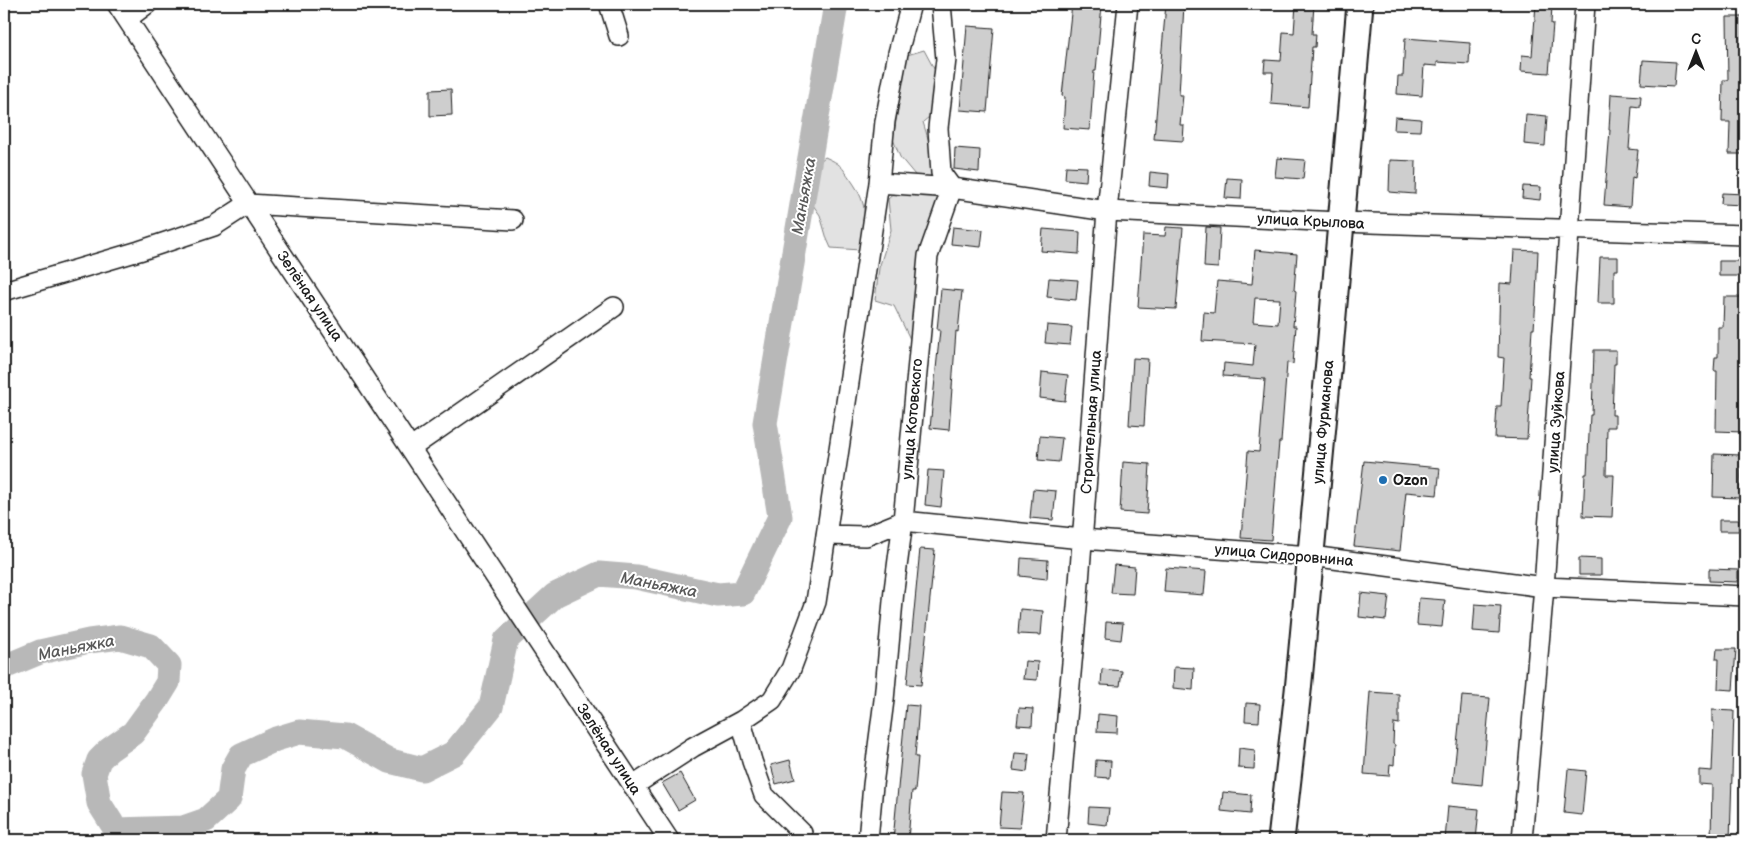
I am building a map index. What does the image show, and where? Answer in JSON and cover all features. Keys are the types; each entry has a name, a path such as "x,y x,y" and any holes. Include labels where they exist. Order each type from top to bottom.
{"main road":[{"name":"улица Фурманова","path":"1281,840 1311,556 1360,4"}],"street":[{"path":"122,11 147,4"},
{"path":"609,4 619,36"},
{"path":"633,786 693,747 741,721 772,700 791,669 816,602 879,183 885,121 898,53 911,4"},
{"path":"941,4 946,59 938,128 941,173 952,188"},
{"name":"Строительная улица","path":"1056,840 1082,539 1107,210 1128,4"},
{"name":"улица Зуйкова","path":"1522,840 1544,586 1585,4"},
{"name":"Зелёная улица","path":"122,11 669,840"},
{"name":"улица Крылова","path":"879,183 952,188 1107,210 1340,222 1745,235"},
{"name":"улица Котовского","path":"868,840 903,521 928,256 952,188"},
{"path":"4,291 139,251 214,226 248,204 513,220"},
{"path":"411,448 614,307"},
{"name":"улица Сидоровнина","path":"826,535 866,536 903,521 1082,539 1311,556 1544,586 1745,596"},
{"path":"741,721 764,795 802,833 802,840"}],"shaded area":[{"path":"924,50 940,80 935,112 923,122 929,142 939,200 918,283 910,339 894,306 875,300 879,268 891,230 888,199 915,175 900,157 893,139 907,55"},
{"path":"825,157 843,168 861,198 864,206 864,221 860,250 831,248 820,215 808,198 815,165"}],"building":[{"path":"1072,4 1102,4 1096,71 1094,71 1090,130 1063,128 1065,97 1062,96"},
{"path":"1166,4 1184,4 1179,95 1183,95 1180,125 1184,125 1183,141 1154,139"},
{"path":"1296,4 1314,4 1312,34 1316,34 1315,47 1312,47 1308,107 1271,104 1273,72 1264,72 1265,60 1281,61 1283,32 1294,33"},
{"path":"1536,4 1552,4 1551,24 1553,24 1549,73 1521,71 1522,55 1532,56"},
{"path":"1727,17 1745,17 1745,154 1729,154 1730,122 1722,122 1723,80 1728,80"},
{"path":"967,26 994,28 987,112 960,110"},
{"path":"1405,38 1470,43 1469,64 1437,62 1437,66 1424,65 1422,96 1397,94 1398,76 1403,76"},
{"path":"1643,60 1676,62 1674,86 1641,84"},
{"path":"451,89 452,115 430,116 430,90"},
{"path":"1611,94 1641,96 1640,107 1632,106 1629,149 1638,150 1635,178 1632,177 1630,207 1604,205"},
{"path":"1526,114 1547,116 1545,146 1524,144"},
{"path":"1395,117 1421,119 1420,131 1394,130"},
{"path":"955,148 980,150 979,172 954,169"},
{"path":"1277,158 1305,160 1303,179 1275,177"},
{"path":"1390,160 1416,161 1415,194 1389,192"},
{"path":"1066,166 1087,167 1086,181 1065,179"},
{"path":"1150,172 1169,174 1168,188 1149,186"},
{"path":"1227,178 1242,179 1241,199 1225,198"},
{"path":"1523,186 1541,187 1540,200 1522,198"},
{"path":"1722,193 1745,194 1745,205 1721,204"},
{"path":"953,227 983,230 981,247 951,244"},
{"path":"1166,227 1183,228 1176,309 1138,307 1143,235 1165,236"},
{"path":"1206,227 1220,228 1218,268 1204,267"},
{"path":"1043,229 1080,232 1079,254 1041,251"},
{"path":"1255,250 1297,254 1294,290 1296,291 1293,326 1296,326 1293,364 1287,363 1271,540 1241,538 1248,451 1259,452 1265,379 1223,376 1224,363 1253,366 1255,344 1202,341 1204,312 1214,313 1217,281 1252,284","holes":["1255,298 1280,299 1278,324 1253,322"]},
{"path":"1514,250 1538,251 1534,329 1532,329 1529,377 1531,377 1527,439 1495,438 1497,406 1501,406 1504,358 1498,357 1500,283 1512,284"},
{"path":"1600,257 1618,257 1618,270 1614,270 1614,303 1598,303"},
{"path":"1719,261 1745,261 1744,276 1719,276"},
{"path":"1049,278 1078,280 1076,300 1047,297"},
{"path":"941,289 962,291 958,332 956,331 949,430 930,428 940,330 937,330"},
{"path":"1724,297 1744,297 1740,418 1742,418 1742,432 1716,431 1717,371 1714,371 1715,357 1718,357 1718,327 1723,327"},
{"path":"1047,325 1072,327 1070,345 1045,343"},
{"path":"1594,350 1616,350 1612,415 1615,415 1615,427 1607,427 1606,475 1614,475 1612,517 1583,516 1590,415 1592,415"},
{"path":"1133,358 1148,359 1144,426 1129,425"},
{"path":"1042,372 1068,375 1065,401 1040,398"},
{"path":"1040,436 1062,438 1059,462 1038,460"},
{"path":"1714,454 1741,455 1740,498 1713,497"},
{"path":"1364,461 1440,468 1437,495 1406,492 1400,551 1354,546"},
{"path":"1123,462 1150,464 1147,514 1120,512"},
{"path":"928,470 944,471 941,507 925,505"},
{"path":"1033,489 1056,491 1053,520 1030,518"},
{"path":"1719,520 1739,520 1739,531 1719,531"},
{"path":"920,549 935,550 921,685 907,684"},
{"path":"1021,558 1048,560 1047,579 1020,576"},
{"path":"1579,558 1601,559 1601,575 1579,575"},
{"path":"1114,565 1135,567 1133,594 1111,593"},
{"path":"1166,568 1206,571 1204,595 1164,592"},
{"path":"1709,569 1738,570 1738,582 1709,581"},
{"path":"1361,593 1389,596 1386,620 1359,617"},
{"path":"1419,598 1445,600 1442,627 1417,625"},
{"path":"1475,604 1501,606 1499,633 1473,631"},
{"path":"1020,609 1043,611 1041,635 1018,634"},
{"path":"1106,622 1123,623 1121,640 1105,638"},
{"path":"1717,649 1736,649 1733,690 1718,689 1719,659 1716,659"},
{"path":"1025,661 1038,662 1037,680 1023,679"},
{"path":"1174,667 1194,668 1193,690 1173,688"},
{"path":"1102,669 1122,671 1120,686 1101,685"},
{"path":"1370,692 1399,694 1399,724 1394,723 1394,765 1390,764 1389,776 1364,774"},
{"path":"1462,696 1490,698 1482,785 1453,782"},
{"path":"1246,703 1260,704 1259,722 1245,721"},
{"path":"906,705 919,706 915,757 918,757 915,791 912,791 908,840 893,840"},
{"path":"1019,708 1033,709 1032,726 1017,725"},
{"path":"1712,710 1734,711 1730,840 1711,840 1712,785 1699,784 1699,770 1712,771 1714,722 1712,722"},
{"path":"1098,714 1118,716 1117,733 1097,732"},
{"path":"1239,748 1255,750 1254,769 1238,768"},
{"path":"1015,753 1029,754 1027,772 1013,770"},
{"path":"790,760 795,779 776,784 771,765"},
{"path":"1096,760 1111,761 1110,778 1095,777"},
{"path":"1568,769 1586,771 1582,815 1564,813"},
{"path":"680,773 695,800 678,810 662,783"},
{"path":"1002,792 1024,793 1020,828 999,827"},
{"path":"1223,792 1251,795 1250,814 1221,811"},
{"path":"1448,806 1479,809 1476,840 1445,840"},
{"path":"1089,807 1109,808 1107,825 1088,823"}],"waterway":[{"name":"Маньяжка","path":"4,667 40,652 89,641 120,637 151,646 169,665 168,682 133,733 109,750 99,760 94,774 99,803 116,830 183,828 206,820 229,799 233,769 241,755 276,739 299,732 345,736 390,761 422,769 454,753 491,707 506,640 555,595 599,574 636,577 718,595 743,593 780,517 765,423 836,4"}],"place":[{"name":"Ozon","path":"1383,480"}]}
